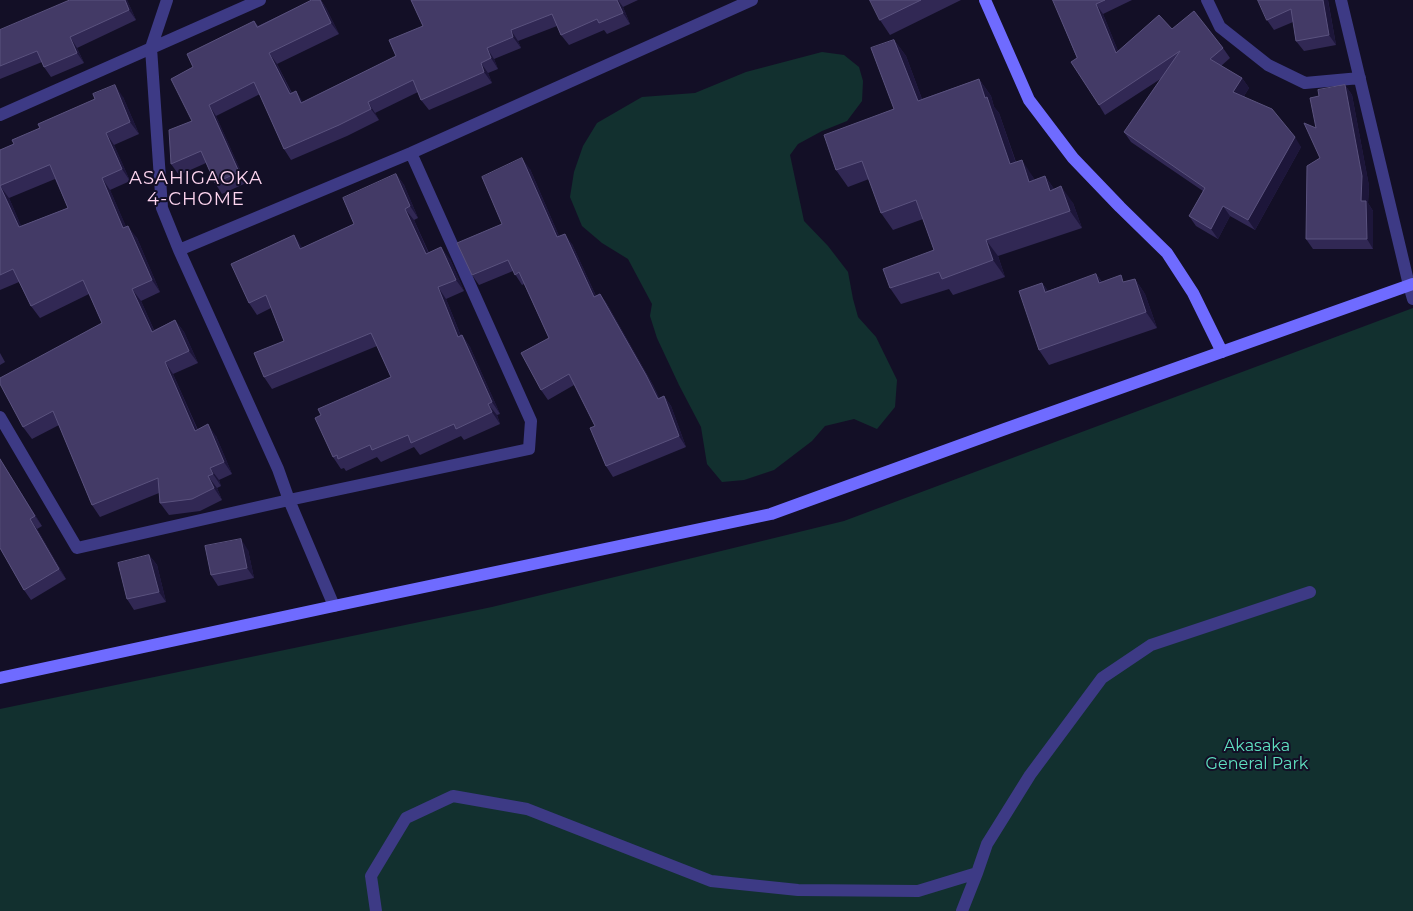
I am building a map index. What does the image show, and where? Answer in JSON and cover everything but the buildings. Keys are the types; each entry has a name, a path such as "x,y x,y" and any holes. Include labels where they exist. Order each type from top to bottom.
{"street":[{"path":"167,0 151,48 162,208 179,250 278,469 289,500 334,606"},
{"path":"0,115 260,0"},
{"path":"179,250 411,153 752,0"},
{"path":"985,0 1029,100 1073,158 1167,253 1193,293 1222,352"},
{"path":"1207,0 1220,27 1268,65 1304,83 1360,78"},
{"path":"1341,0 1413,299"},
{"path":"0,417 77,548 289,500 529,449 531,421 411,153"},
{"path":"0,678 772,514 1015,425 1411,285"},
{"path":"962,911 987,844 1030,775 1102,678 1151,645 1310,592"},
{"path":"376,911 371,876 406,818 454,796 527,809 711,881 798,890 918,891 977,873"}],"green space":[{"path":"822,52 844,55 859,67 863,81 862,101 847,121 822,131 798,144 790,155 804,221 828,246 848,272 858,317 876,337 897,380 895,407 877,429 854,419 825,426 812,441 774,470 744,480 722,482 707,464 701,427 657,338 650,316 652,304 628,259 602,243 582,226 570,197 574,172 583,146 597,123 642,97 695,93 746,72"},
{"name":"Akasaka General Park","path":"1413,308 1413,911 0,911 0,709 492,607 844,521"}],"district":[{"name":"ASAHIGAOKA 4-CHOME","path":"196,189"}]}
